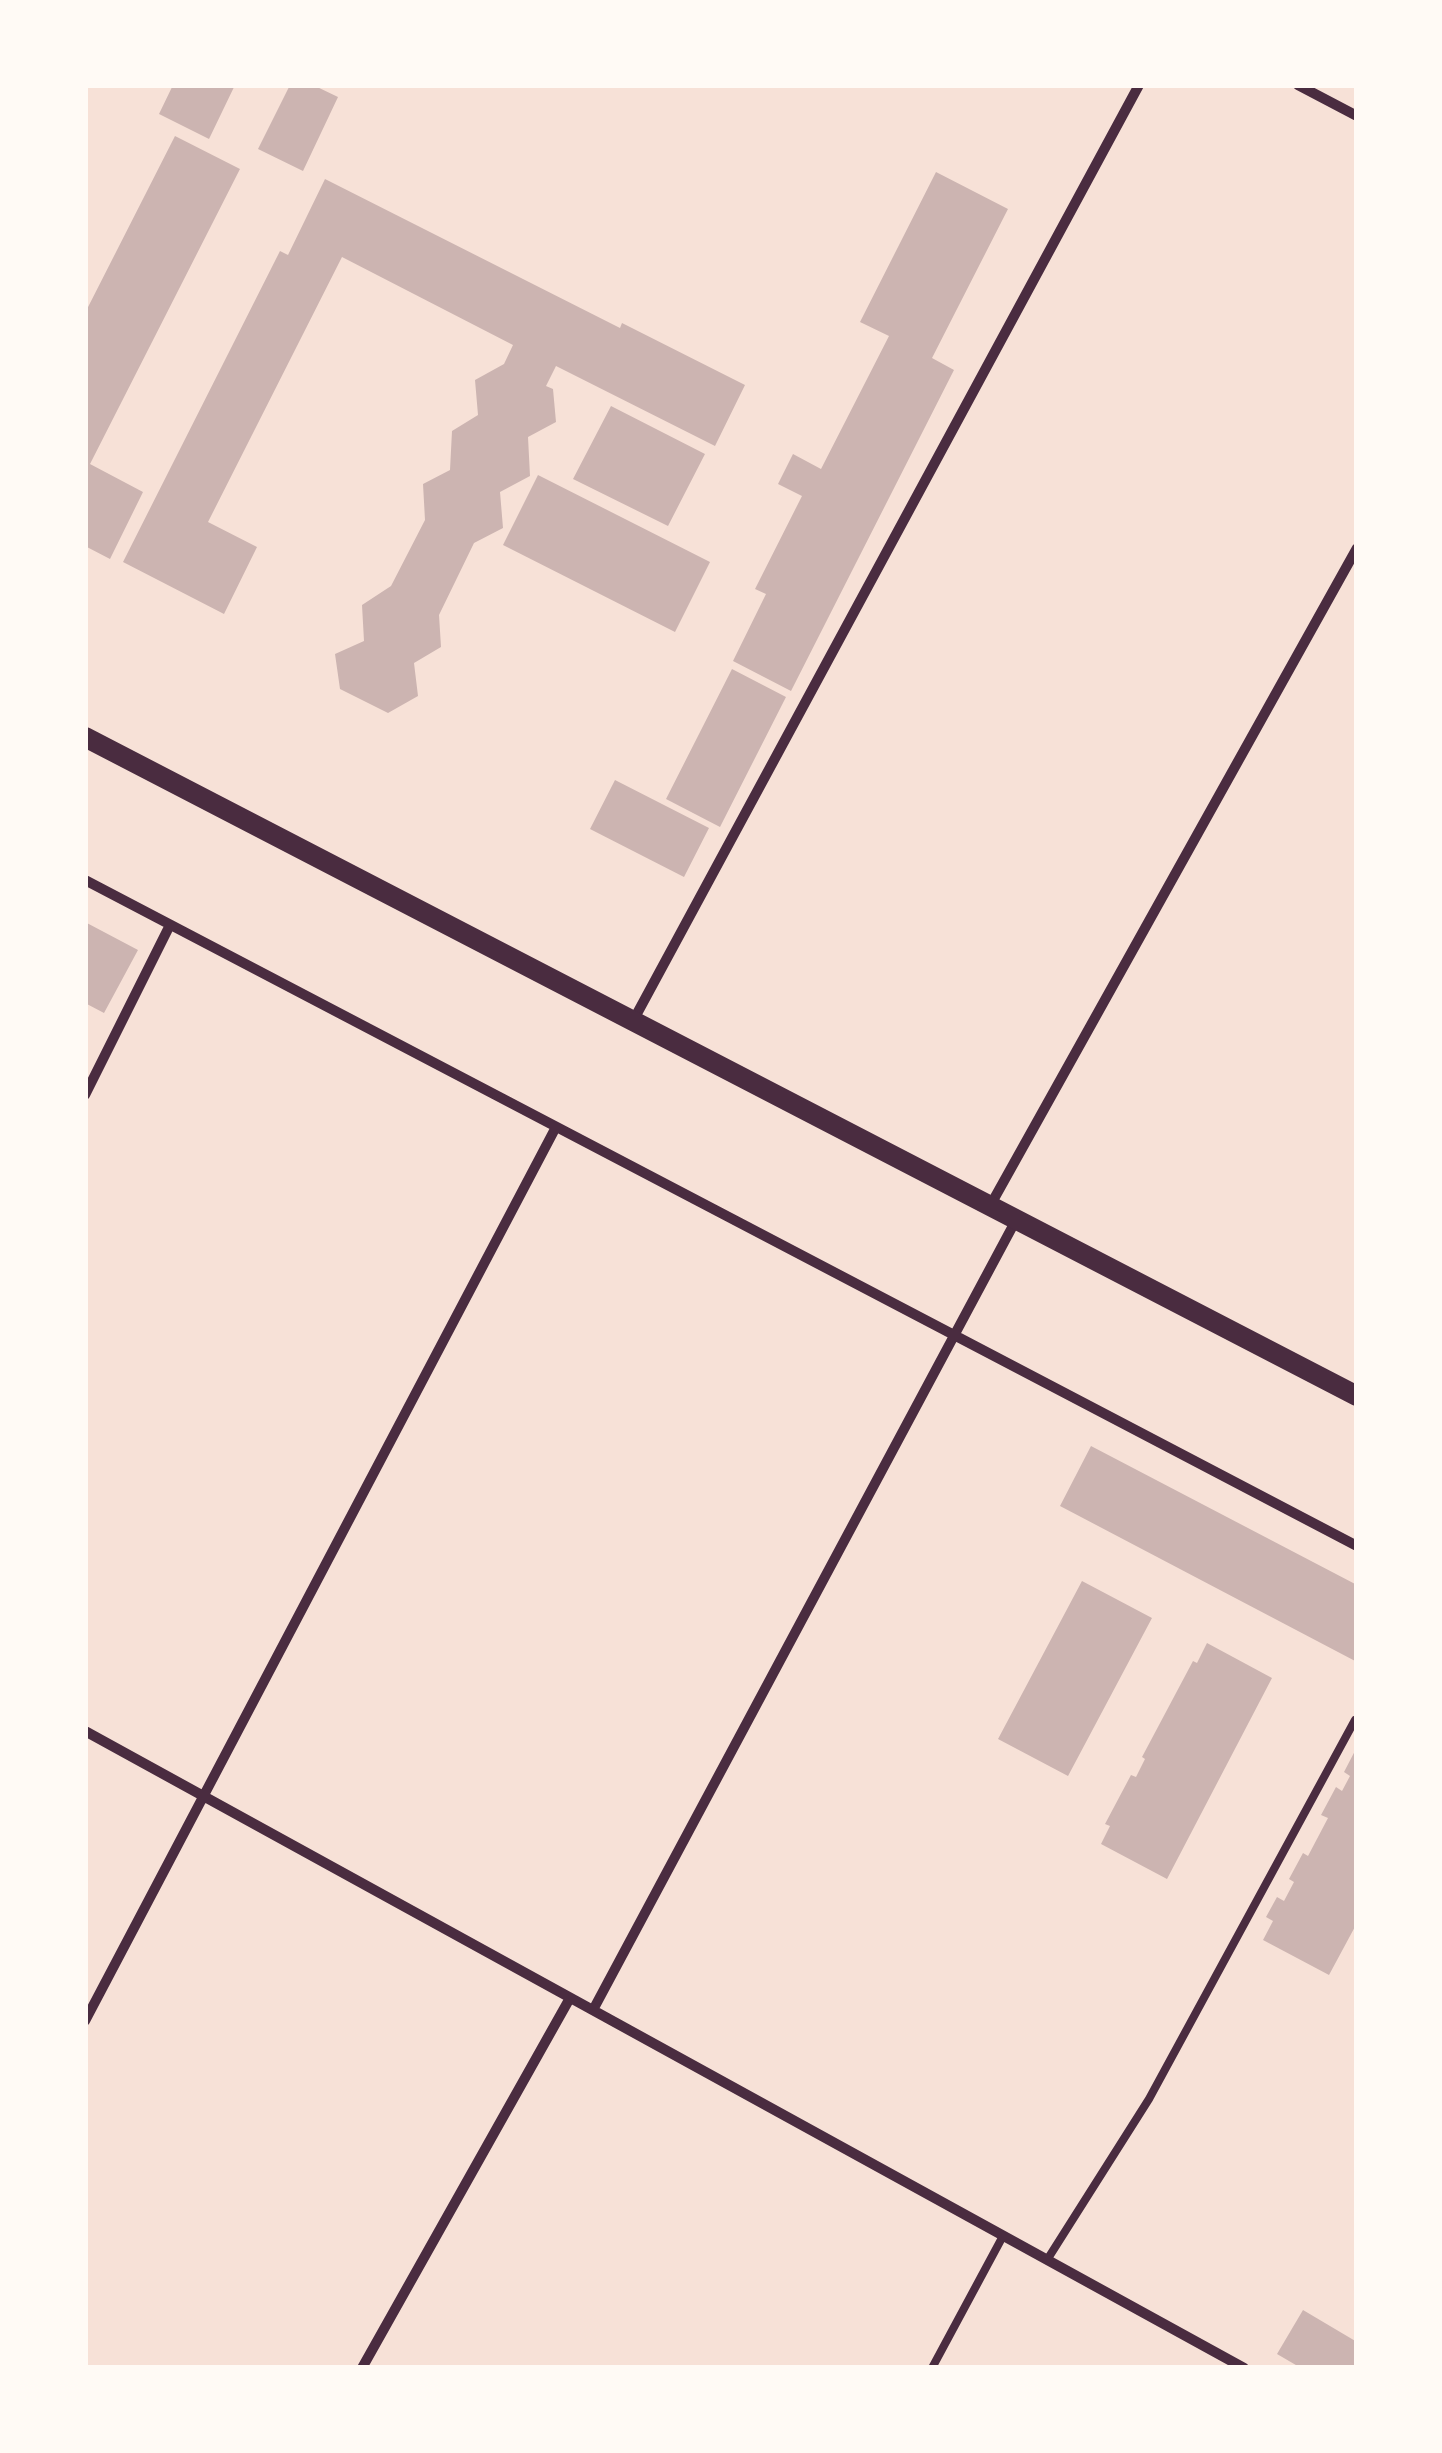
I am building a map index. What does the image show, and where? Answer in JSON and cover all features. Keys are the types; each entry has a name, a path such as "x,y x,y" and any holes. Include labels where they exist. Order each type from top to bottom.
{"main road":[{"path":"85,738 1357,1396"}],"street":[{"path":"633,1022 1139,85"},
{"path":"1298,85 1357,116"},
{"path":"990,1206 1357,548"},
{"path":"85,880 1357,1546"},
{"path":"85,1095 170,924"},
{"path":"85,2021 556,1126"},
{"path":"593,2010 1016,1220"},
{"path":"85,1731 1244,2368"},
{"path":"362,2368 570,1998"}],"lane":[{"path":"1046,2260 1149,2099 1355,1720"},
{"path":"932,2368 1004,2236"}],"building":[{"path":"173,85 235,85 209,139 159,114"},
{"path":"290,85 313,85 338,97 303,171 258,149"},
{"path":"175,136 240,169 90,464 143,492 110,559 85,546 85,313"},
{"path":"936,172 1008,209 932,358 954,370 791,691 733,661 766,594 755,589 802,496 778,484 793,454 821,469 889,336 860,322"},
{"path":"325,179 620,328 622,323 745,385 715,446 556,366 546,386 553,389 556,422 528,437 530,476 500,492 503,528 474,543 439,615 441,647 414,663 418,696 388,713 340,689 335,654 364,641 362,605 391,586 425,520 423,484 450,470 452,431 478,415 475,380 504,364 513,345 342,257 208,522 257,547 224,614 123,562 280,251 288,255"},
{"path":"611,406 705,454 668,526 573,479"},
{"path":"538,475 710,562 675,632 503,545"},
{"path":"732,669 786,697 720,827 666,799"},
{"path":"615,780 709,828 684,877 590,829"},
{"path":"85,922 138,950 104,1013 85,1003"},
{"path":"1091,1446 1357,1585 1357,1662 1060,1506"},
{"path":"1082,1581 1152,1618 1068,1776 998,1739"},
{"path":"1207,1643 1272,1678 1167,1879 1101,1844 1110,1826 1105,1824 1131,1775 1136,1777 1145,1759 1142,1757 1193,1661 1197,1663"},
{"path":"1357,1747 1357,1923 1329,1975 1263,1940 1273,1921 1266,1917 1277,1897 1284,1901 1294,1882 1289,1879 1303,1853 1308,1856 1328,1818 1321,1815 1336,1787 1342,1791 1350,1776 1344,1772"},
{"path":"1303,2310 1357,2342 1357,2368 1301,2368 1277,2354"}]}
